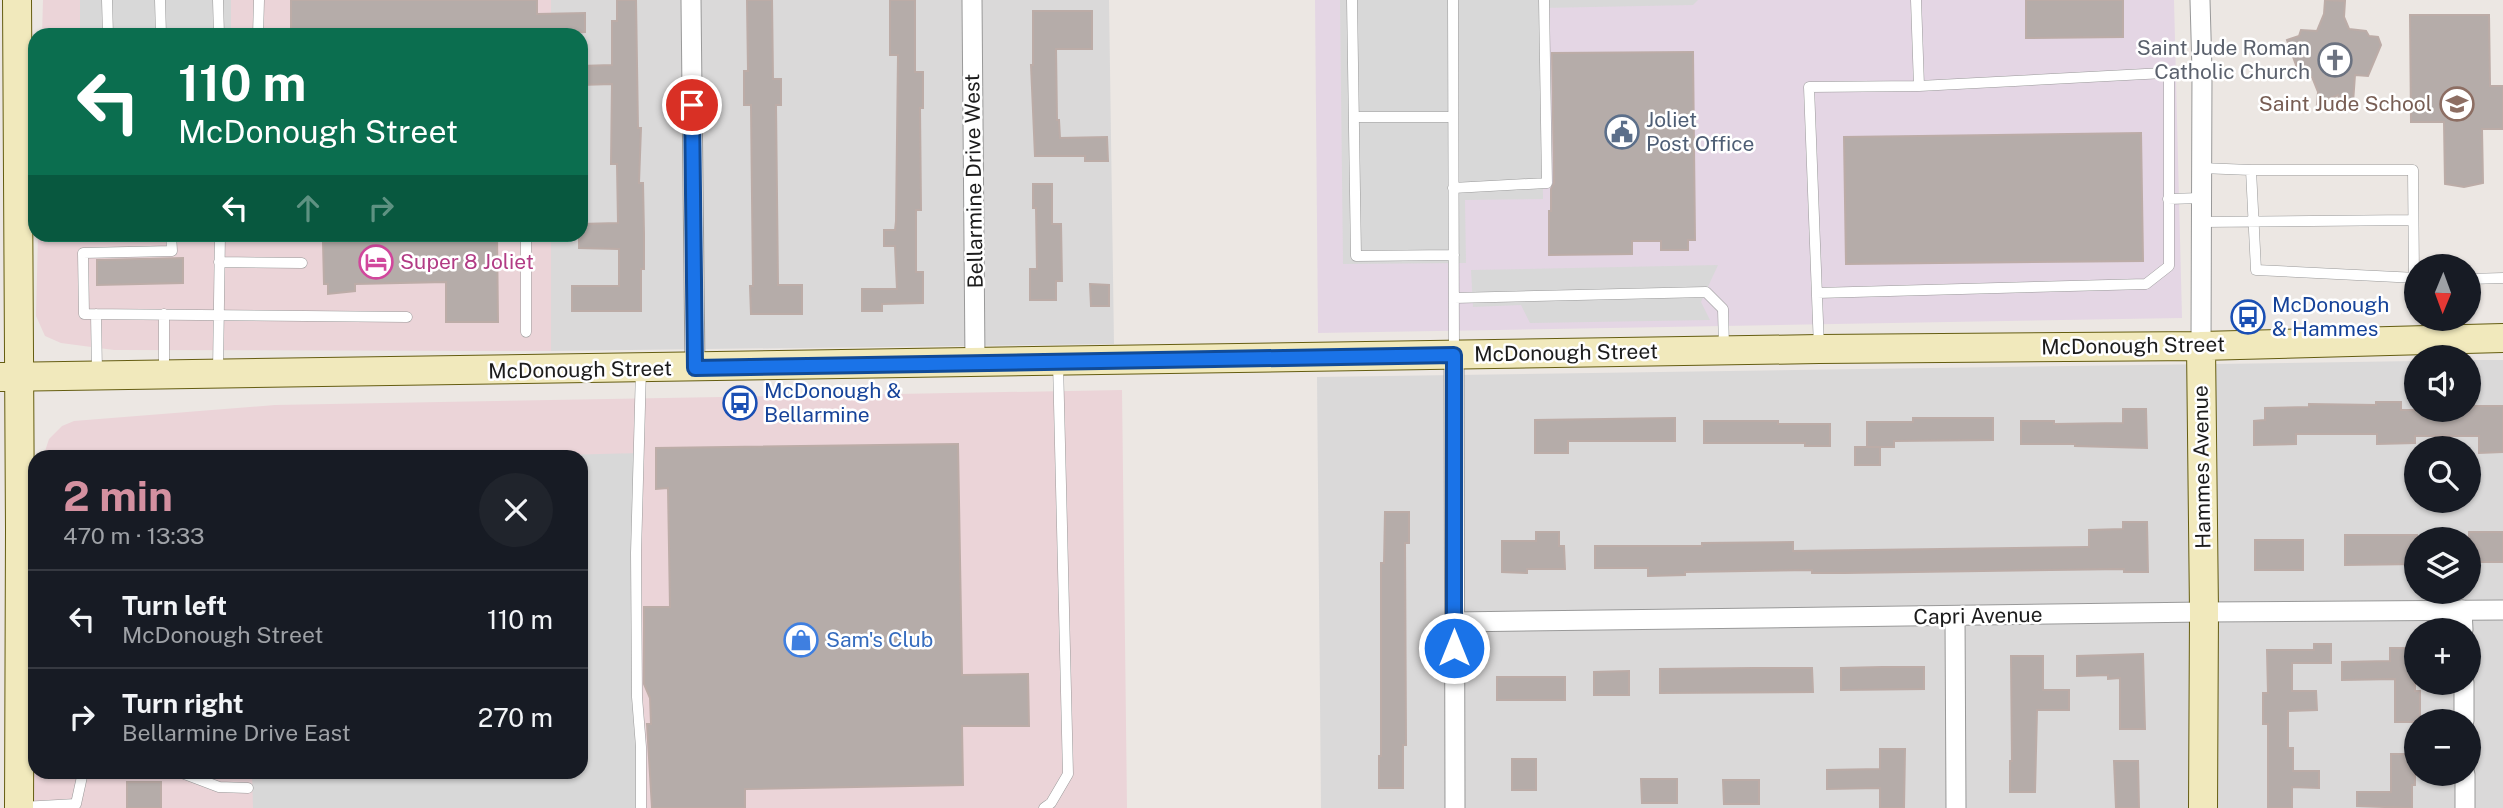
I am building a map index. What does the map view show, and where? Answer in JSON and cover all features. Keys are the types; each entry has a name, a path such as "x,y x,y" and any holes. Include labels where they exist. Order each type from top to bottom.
{"street":[{"path":"17,0 9,377 24,622 19,808"},
{"path":"691,0 695,368"},
{"name":"Bellarmine Drive West","path":"972,0 975,362"},
{"name":"Hammes Avenue","path":"2200,0 2203,808"},
{"name":"McDonough Street","path":"9,377 1819,349 2201,346 2406,331"},
{"name":"McDonough Street","path":"2449,331 2503,338"},
{"path":"1454,355 1455,808"},
{"name":"Capri Avenue","path":"2471,618 2503,610"},
{"name":"Capri Avenue","path":"1454,622 2204,611 2405,618"},
{"path":"1955,616 1956,808"},
{"path":"2465,786 2466,808"}],"lane":[{"path":"107,0 108,28"},
{"path":"160,0 160,28"},
{"path":"218,0 219,28"},
{"path":"258,28 259,0"},
{"path":"1352,0 1356,256 1454,255"},
{"path":"1453,0 1454,355"},
{"path":"1453,188 1547,183 1544,0"},
{"path":"1916,0 1919,86"},
{"path":"1819,349 1809,87 1919,86 2202,71"},
{"path":"1817,293 2146,284 2169,266 2169,74"},
{"path":"1354,117 1453,117"},
{"path":"2201,168 2413,170 2414,254"},
{"path":"2251,170 2256,270 2404,277"},
{"path":"2168,199 2201,198"},
{"path":"2201,222 2413,220"},
{"path":"172,242 172,251 83,253 84,314 407,317"},
{"path":"218,374 220,242"},
{"path":"526,242 526,332"},
{"path":"219,262 302,263"},
{"path":"2482,279 2503,278"},
{"path":"1454,298 1706,292 1723,309 1725,351"},
{"path":"96,314 97,376"},
{"path":"163,314 164,375"},
{"path":"1044,808 1051,803 1069,774 1058,361"},
{"path":"641,369 636,553 641,808"},
{"path":"19,808 76,804 81,779"},
{"path":"197,779 219,788 248,788"}],"shaded area":[{"path":"43,0 551,0 551,28 42,28"},
{"path":"80,0 231,0 231,28 80,28"},
{"path":"551,0 1109,0 1114,344 551,351 551,242 588,242 588,28 551,28"},
{"path":"1315,0 2174,0 2182,318 1318,333"},
{"path":"1340,0 1698,0 1693,5 1541,8 1543,199 1465,200 1466,263 1343,264"},
{"path":"38,242 551,242 551,351 114,350 61,343 45,336 36,316"},
{"path":"1718,265 1701,302 1710,320 1530,323 1521,305 1473,307 1471,270"},
{"path":"2481,360 2503,360 2503,808 1321,808 1317,377 2404,361 2404,422 2481,422"},
{"path":"1122,390 1127,808 31,808 31,779 588,779 588,450 45,450 49,439 62,426 74,421 275,405"},
{"path":"641,453 638,808 253,808 252,779 588,779 588,454"}],"building":[{"path":"291,0 537,0 537,14 585,13 585,28 291,28"},
{"path":"617,0 636,0 638,128 641,128 639,183 643,183 644,234 641,311 572,311 572,286 619,286 619,249 579,248 579,242 588,242 588,224 618,223 617,164 611,164 612,84 588,85 588,66 612,65 612,21 617,21"},
{"path":"747,0 772,0 773,79 781,79 781,105 776,105 778,285 802,285 802,314 751,314 751,105 744,105 744,71 748,71"},
{"path":"890,0 915,0 915,72 923,72 923,108 920,108 921,210 916,210 916,272 923,272 923,303 882,304 882,311 862,311 862,289 897,289 895,246 884,246 884,230 895,230 896,221 898,55 890,55"},
{"path":"2026,0 2123,0 2123,37 2026,38"},
{"name":"Saint Jude Roman Catholic Church","path":"2325,0 2345,1 2344,17 2349,29 2366,31 2369,36 2378,37 2381,45 2368,76 2355,75 2353,103 2341,102 2338,95 2317,104 2318,92 2312,77 2300,76 2287,40 2299,36 2301,30 2317,31 2324,14"},
{"path":"1033,11 1092,11 1092,49 1056,49 1057,120 1060,138 1107,137 1108,161 1085,161 1085,156 1035,156 1031,65"},
{"name":"Saint Jude School","path":"2410,15 2489,15 2490,86 2503,86 2503,129 2482,129 2483,183 2464,187 2445,184 2444,122 2411,122"},
{"name":"Joliet Post Office","path":"1693,52 1695,240 1688,240 1688,250 1661,250 1661,241 1632,241 1632,254 1549,255 1549,211 1554,183 1552,53"},
{"path":"2141,133 2143,261 1846,264 1844,137"},
{"path":"1033,184 1052,184 1052,224 1061,224 1062,281 1056,281 1056,300 1030,300 1030,269 1037,269"},
{"path":"323,242 497,242 498,322 446,322 446,282 355,284 355,291 328,294 328,284 324,284"},
{"path":"183,258 183,283 97,285 97,260"},
{"path":"1090,284 1109,285 1109,306 1091,306"},
{"path":"2376,402 2401,402 2404,422 2481,422 2481,406 2503,406 2503,452 2481,453 2481,436 2404,436 2404,443 2377,444 2377,434 2296,434 2296,444 2254,445 2254,421 2265,420 2265,408 2309,407 2309,404 2376,405"},
{"path":"2123,409 2146,409 2147,448 2021,444 2021,421 2054,421 2054,424 2123,423"},
{"path":"1675,418 1675,441 1568,441 1568,453 1535,453 1535,420"},
{"path":"1913,418 1993,418 1993,440 1894,441 1894,447 1867,447 1867,422 1913,422"},
{"path":"1704,421 1830,424 1830,446 1805,446 1805,443 1704,443"},
{"name":"Sam's Club","path":"958,444 962,675 1028,674 1029,726 962,726 963,785 745,789 745,808 652,808 647,724 651,724 650,698 644,684 644,607 670,607 668,488 656,489 656,448"},
{"path":"1855,447 1880,447 1880,465 1855,465"},
{"path":"1385,512 1409,512 1409,543 1405,543 1406,745 1403,745 1403,788 1379,788 1381,563 1384,563"},
{"path":"2123,522 2147,522 2148,572 2124,572 2124,569 1812,573 1812,570 1685,572 1685,575 1648,576 1648,568 1595,568 1595,546 1702,546 1702,543 1793,542 1793,551 2089,547 2089,530 2123,529"},
{"path":"1536,532 1559,532 1559,546 1564,546 1565,569 1527,569 1527,573 1502,572 1502,541 1536,541"},
{"path":"2481,532 2503,532 2503,562 2481,562"},
{"path":"2345,535 2404,535 2404,564 2345,565"},
{"path":"2255,540 2303,540 2303,570 2255,570"},
{"path":"2314,644 2331,644 2331,663 2292,663 2292,691 2316,691 2317,710 2288,711 2288,748 2293,748 2293,771 2319,771 2319,788 2292,787 2292,808 2268,808 2268,724 2263,724 2263,693 2268,693 2267,650 2314,650"},
{"path":"2390,648 2404,648 2404,695 2420,695 2420,709 2404,709 2404,722 2395,722 2395,679 2342,680 2342,662 2390,661"},
{"path":"2143,654 2145,729 2120,729 2120,678 2108,679 2108,675 2077,676 2077,656"},
{"path":"2011,656 2043,656 2043,690 2069,690 2069,710 2037,710 2035,792 2010,792"},
{"path":"1924,667 1924,689 1841,690 1841,668"},
{"path":"1812,668 1813,692 1660,693 1660,669"},
{"path":"1629,671 1629,695 1594,695 1594,672"},
{"path":"1497,677 1565,677 1565,700 1497,700"},
{"path":"1880,749 1905,749 1904,808 1880,808 1880,788 1827,789 1827,770 1880,769"},
{"path":"2391,754 2404,754 2404,786 2412,786 2412,808 2357,806 2357,792 2391,792"},
{"path":"1512,759 1536,759 1536,790 1512,790"},
{"path":"2114,761 2138,761 2139,808 2116,808"},
{"path":"1641,779 1677,779 1677,803 1642,803"},
{"path":"1723,780 1759,780 1759,804 1724,804"},
{"path":"127,782 161,782 161,808 127,808"}],"place":[{"name":"Saint Jude Roman Catholic Church","path":"2335,60"},
{"name":"Saint Jude School","path":"2457,104"},
{"name":"Joliet Post Office","path":"1622,132"},
{"name":"Super 8 Joliet","path":"376,262"},
{"name":"McDonough & Hammes","path":"2248,317"},
{"name":"McDonough & Bellarmine","path":"740,403"},
{"name":"Sam's Club","path":"801,640"}],"route":[{"path":"692,105 695,368 1454,355 1454,648"}]}
